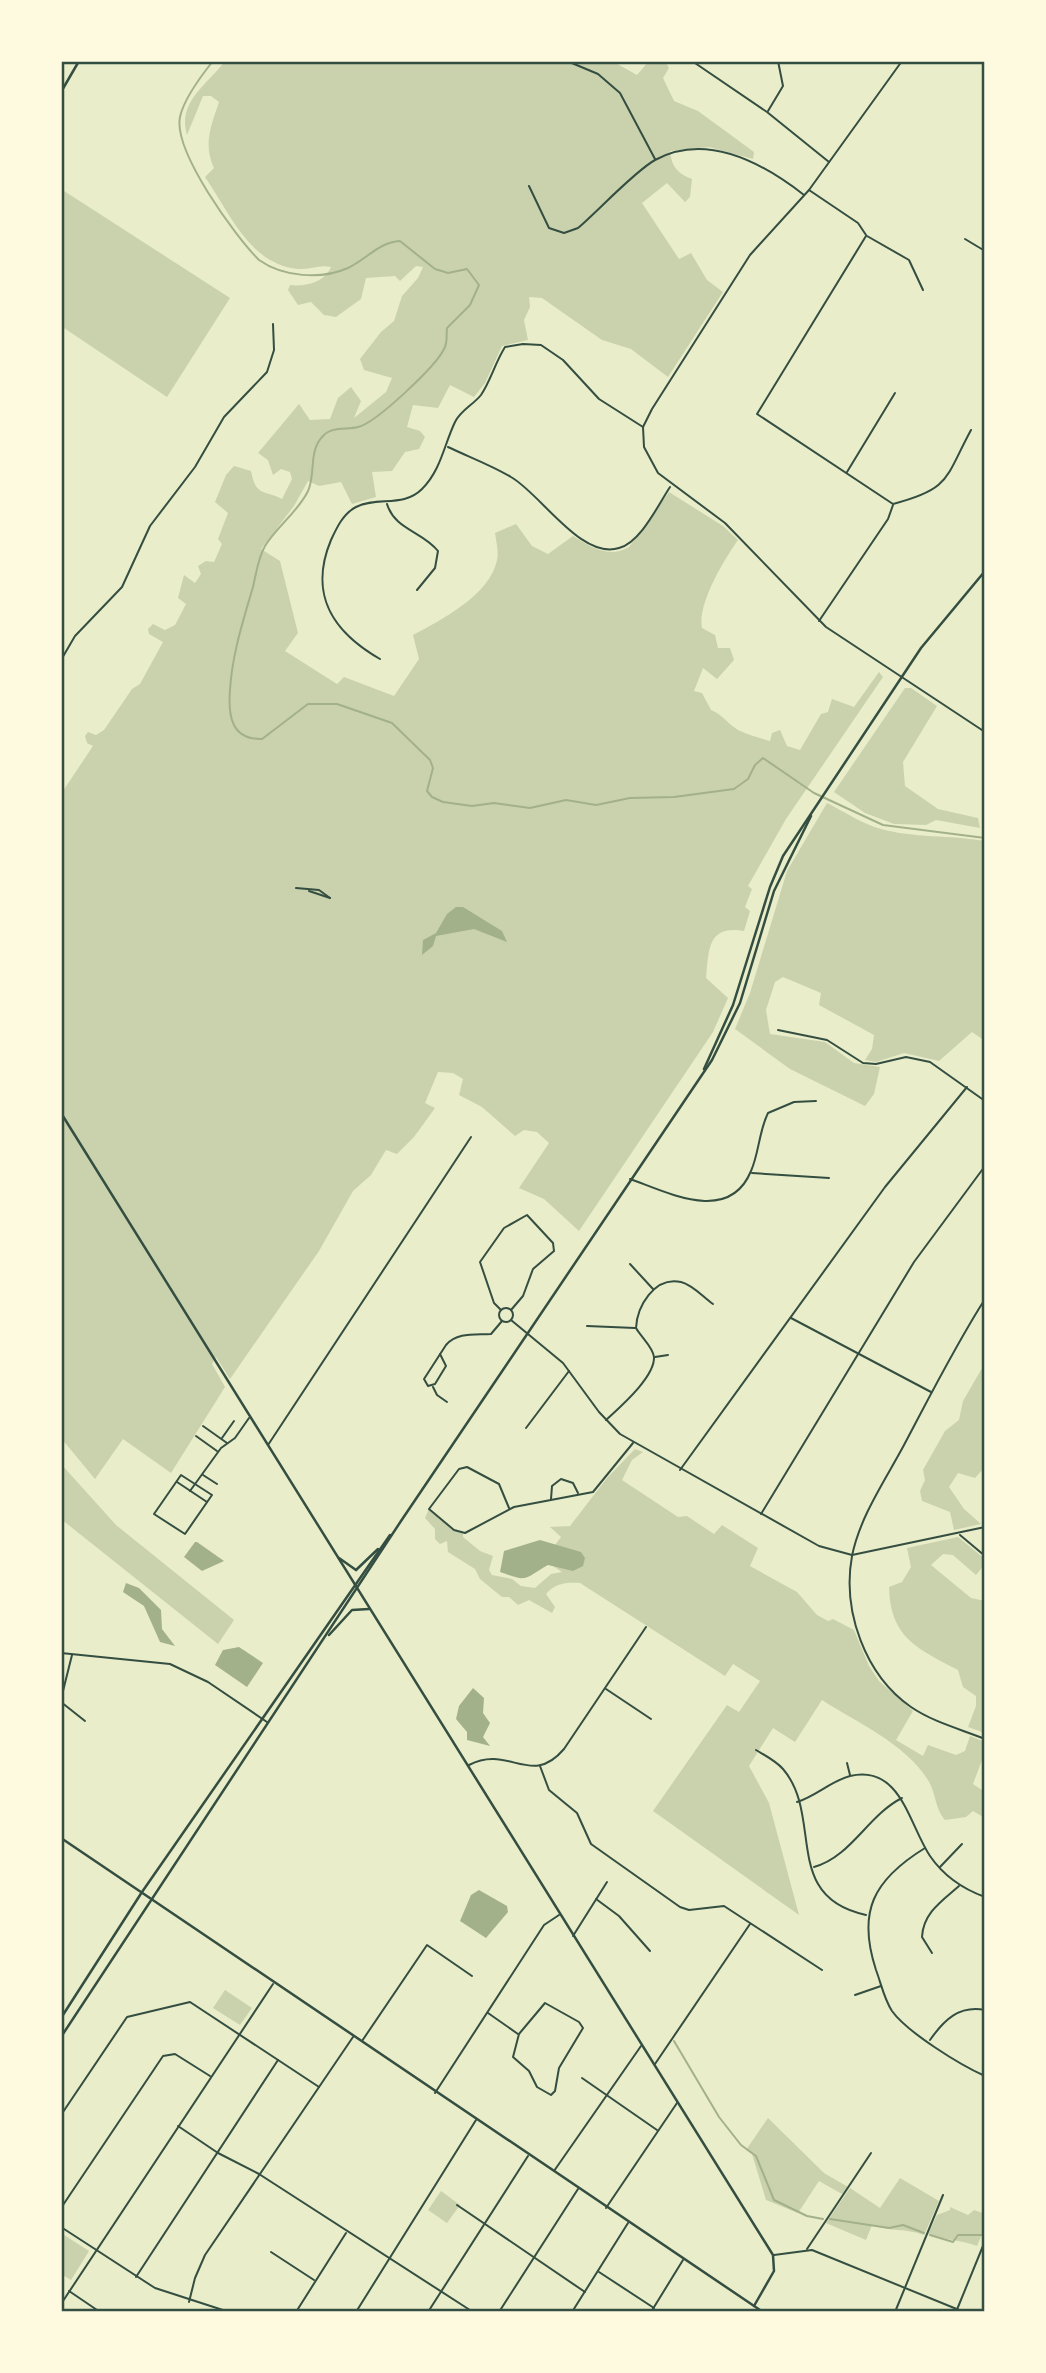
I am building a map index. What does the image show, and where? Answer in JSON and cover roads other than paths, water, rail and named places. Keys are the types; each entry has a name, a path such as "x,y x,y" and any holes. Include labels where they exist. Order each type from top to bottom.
{"main road":[{"path":"61,92 79,61"},
{"path":"61,2037 401,1521 712,1060 734,1019 774,891 811,816 940,623 985,571"},
{"path":"61,1113 773,2255 774,2272 754,2306"},
{"path":"61,2018 142,1892 401,1521"},
{"path":"331,1549 347,1566 356,1570 381,1546"},
{"path":"320,1646 352,1610 369,1609"},
{"path":"61,1838 763,2312"}],"street":[{"path":"512,61 544,61"},
{"path":"567,61 598,74 620,93 655,160"},
{"path":"692,61 767,112 830,162"},
{"path":"767,112 783,86 778,61"},
{"path":"902,61 809,190 789,215 771,228 750,255 643,427 649,460 671,485 725,523 819,621 985,732"},
{"path":"529,186 548,228 564,233 578,228 655,160 699,147 760,164 804,196"},
{"path":"809,190 858,223 866,236 909,260 923,290"},
{"path":"866,236 757,414 893,504 920,497 940,486 951,473 971,430"},
{"path":"965,239 985,251"},
{"path":"61,660 75,636 121,587 150,526 195,467 219,424 267,372 274,350 273,324"},
{"path":"380,659 350,640 335,625 322,578 324,559 346,513 370,502 387,503 407,499 421,491 435,472 459,415 479,398 505,347 541,345 563,360 599,399 643,427"},
{"path":"847,473 895,393"},
{"path":"447,447 512,477 574,534 608,550 622,548 632,540 671,485"},
{"path":"387,503 394,519 424,537 438,551 435,568 417,590"},
{"path":"819,621 888,519 893,504"},
{"path":"296,888 330,898 319,890 309,891"},
{"path":"778,1030 827,1040 863,1063 876,1064 906,1057 930,1062 985,1101"},
{"path":"680,1470 885,1187 967,1087"},
{"path":"630,1179 689,1200 709,1202 730,1195 751,1173 768,1113 794,1102 816,1101"},
{"path":"268,1446 471,1137"},
{"path":"760,1515 914,1262 985,1166"},
{"path":"751,1173 829,1178"},
{"path":"511,1310 500,1310 494,1303 480,1262 505,1228 527,1215 553,1243 554,1251 533,1269 523,1296 511,1310 511,1320 570,1370 606,1420 633,1443 818,1546 852,1556 985,1527"},
{"path":"630,1265 654,1289"},
{"path":"606,1420 650,1372 654,1357 636,1328 639,1309 654,1289 669,1282 683,1282 713,1304"},
{"path":"985,1299 868,1514 852,1556 851,1589 856,1627 866,1654 881,1679 912,1708 985,1739"},
{"path":"500,1310 502,1321"},
{"path":"790,1318 932,1392"},
{"path":"447,1402 437,1395 433,1386 424,1382 440,1354 453,1338 491,1334 502,1321 511,1320"},
{"path":"587,1326 636,1328"},
{"path":"433,1386 446,1366 440,1354"},
{"path":"654,1357 668,1355"},
{"path":"526,1428 570,1370"},
{"path":"190,1491 218,1451 228,1444 249,1417"},
{"path":"222,1439 234,1421"},
{"path":"203,1426 228,1444"},
{"path":"196,1436 218,1451"},
{"path":"509,1508 499,1484 467,1467 459,1469 429,1507 430,1512 454,1530 463,1533 509,1508 595,1491 633,1443"},
{"path":"202,1474 217,1484"},
{"path":"181,1475 195,1483 212,1495 187,1532 181,1534 154,1514 181,1475"},
{"path":"551,1500 552,1486 561,1479 573,1483 579,1496"},
{"path":"176,1481 208,1502"},
{"path":"960,1534 985,1556"},
{"path":"468,1766 491,1757 540,1766 553,1761 564,1749 646,1627"},
{"path":"61,1653 170,1664 208,1682 268,1723"},
{"path":"72,1654 61,1700 85,1721"},
{"path":"605,1688 651,1719"},
{"path":"756,1750 785,1771 797,1802 818,1885 828,1899 840,1908 867,1916"},
{"path":"847,1763 850,1776"},
{"path":"540,1766 547,1786 577,1813 587,1839 606,1856 680,1908 690,1910 724,1906 822,1970"},
{"path":"797,1802 850,1776 879,1779 902,1798 925,1848 940,1867 960,1885 985,1897"},
{"path":"813,1867 835,1858 881,1811 902,1798"},
{"path":"940,1867 962,1844"},
{"path":"925,1848 887,1880 874,1898 867,1916 867,1939 891,2010 929,2041 985,2076"},
{"path":"573,1936 607,1882"},
{"path":"932,1953 922,1937 924,1923 932,1910 960,1885"},
{"path":"596,1899 619,1916 650,1951"},
{"path":"435,2093 544,1925 559,1915"},
{"path":"654,2066 751,1923"},
{"path":"361,2041 427,1945 472,1976"},
{"path":"61,2304 274,1983"},
{"path":"855,1995 882,1986"},
{"path":"61,2115 127,2017 190,2002 319,2087"},
{"path":"545,2003 582,2025 582,2030 559,2068 552,2094 540,2090 529,2071 514,2060 519,2034 545,2003"},
{"path":"929,2041 954,2014 972,2009 985,2011"},
{"path":"487,2013 519,2034"},
{"path":"189,2302 205,2255 354,2037"},
{"path":"554,2172 641,2046"},
{"path":"61,2208 163,2056 175,2054 211,2077"},
{"path":"136,2277 279,2059"},
{"path":"582,2078 658,2130"},
{"path":"606,2208 677,2103"},
{"path":"356,2312 476,2120"},
{"path":"178,2126 218,2153 259,2174 473,2312"},
{"path":"807,2250 871,2153"},
{"path":"428,2312 528,2155"},
{"path":"499,2312 578,2189"},
{"path":"895,2312 943,2195"},
{"path":"457,2205 585,2292"},
{"path":"572,2312 628,2223"},
{"path":"61,2227 136,2277 189,2302 229,2312"},
{"path":"296,2312 347,2232"},
{"path":"956,2310 985,2241"},
{"path":"773,2255 807,2250 964,2312"},
{"path":"271,2252 315,2281"},
{"path":"651,2312 683,2260"},
{"path":"598,2271 654,2308"},
{"path":"69,2291 100,2312"}],"waterway":[{"path":"213,61 185,102 180,117 180,132 186,150 208,192 259,260 291,273 326,274 348,268 379,248 400,241 435,269 448,273 467,269 479,285 470,305 447,328 444,349 439,357 418,380 367,423 331,431 318,442 308,491 299,506 270,539 259,561 238,638 231,677 231,717 238,731 252,738 262,739 308,704 337,704 392,723 430,760 433,768 427,791 432,797 443,802 472,806 494,803 530,808 566,800 596,805 630,798 674,797 734,789 748,779 755,765 763,758 814,793 883,825 985,838"},
{"path":"674,2041 719,2117 741,2145 756,2156 774,2200 807,2216 823,2219"},
{"path":"830,2219 889,2228 903,2225 924,2233"},
{"path":"930,2235 953,2242 958,2235 982,2235"}]}
